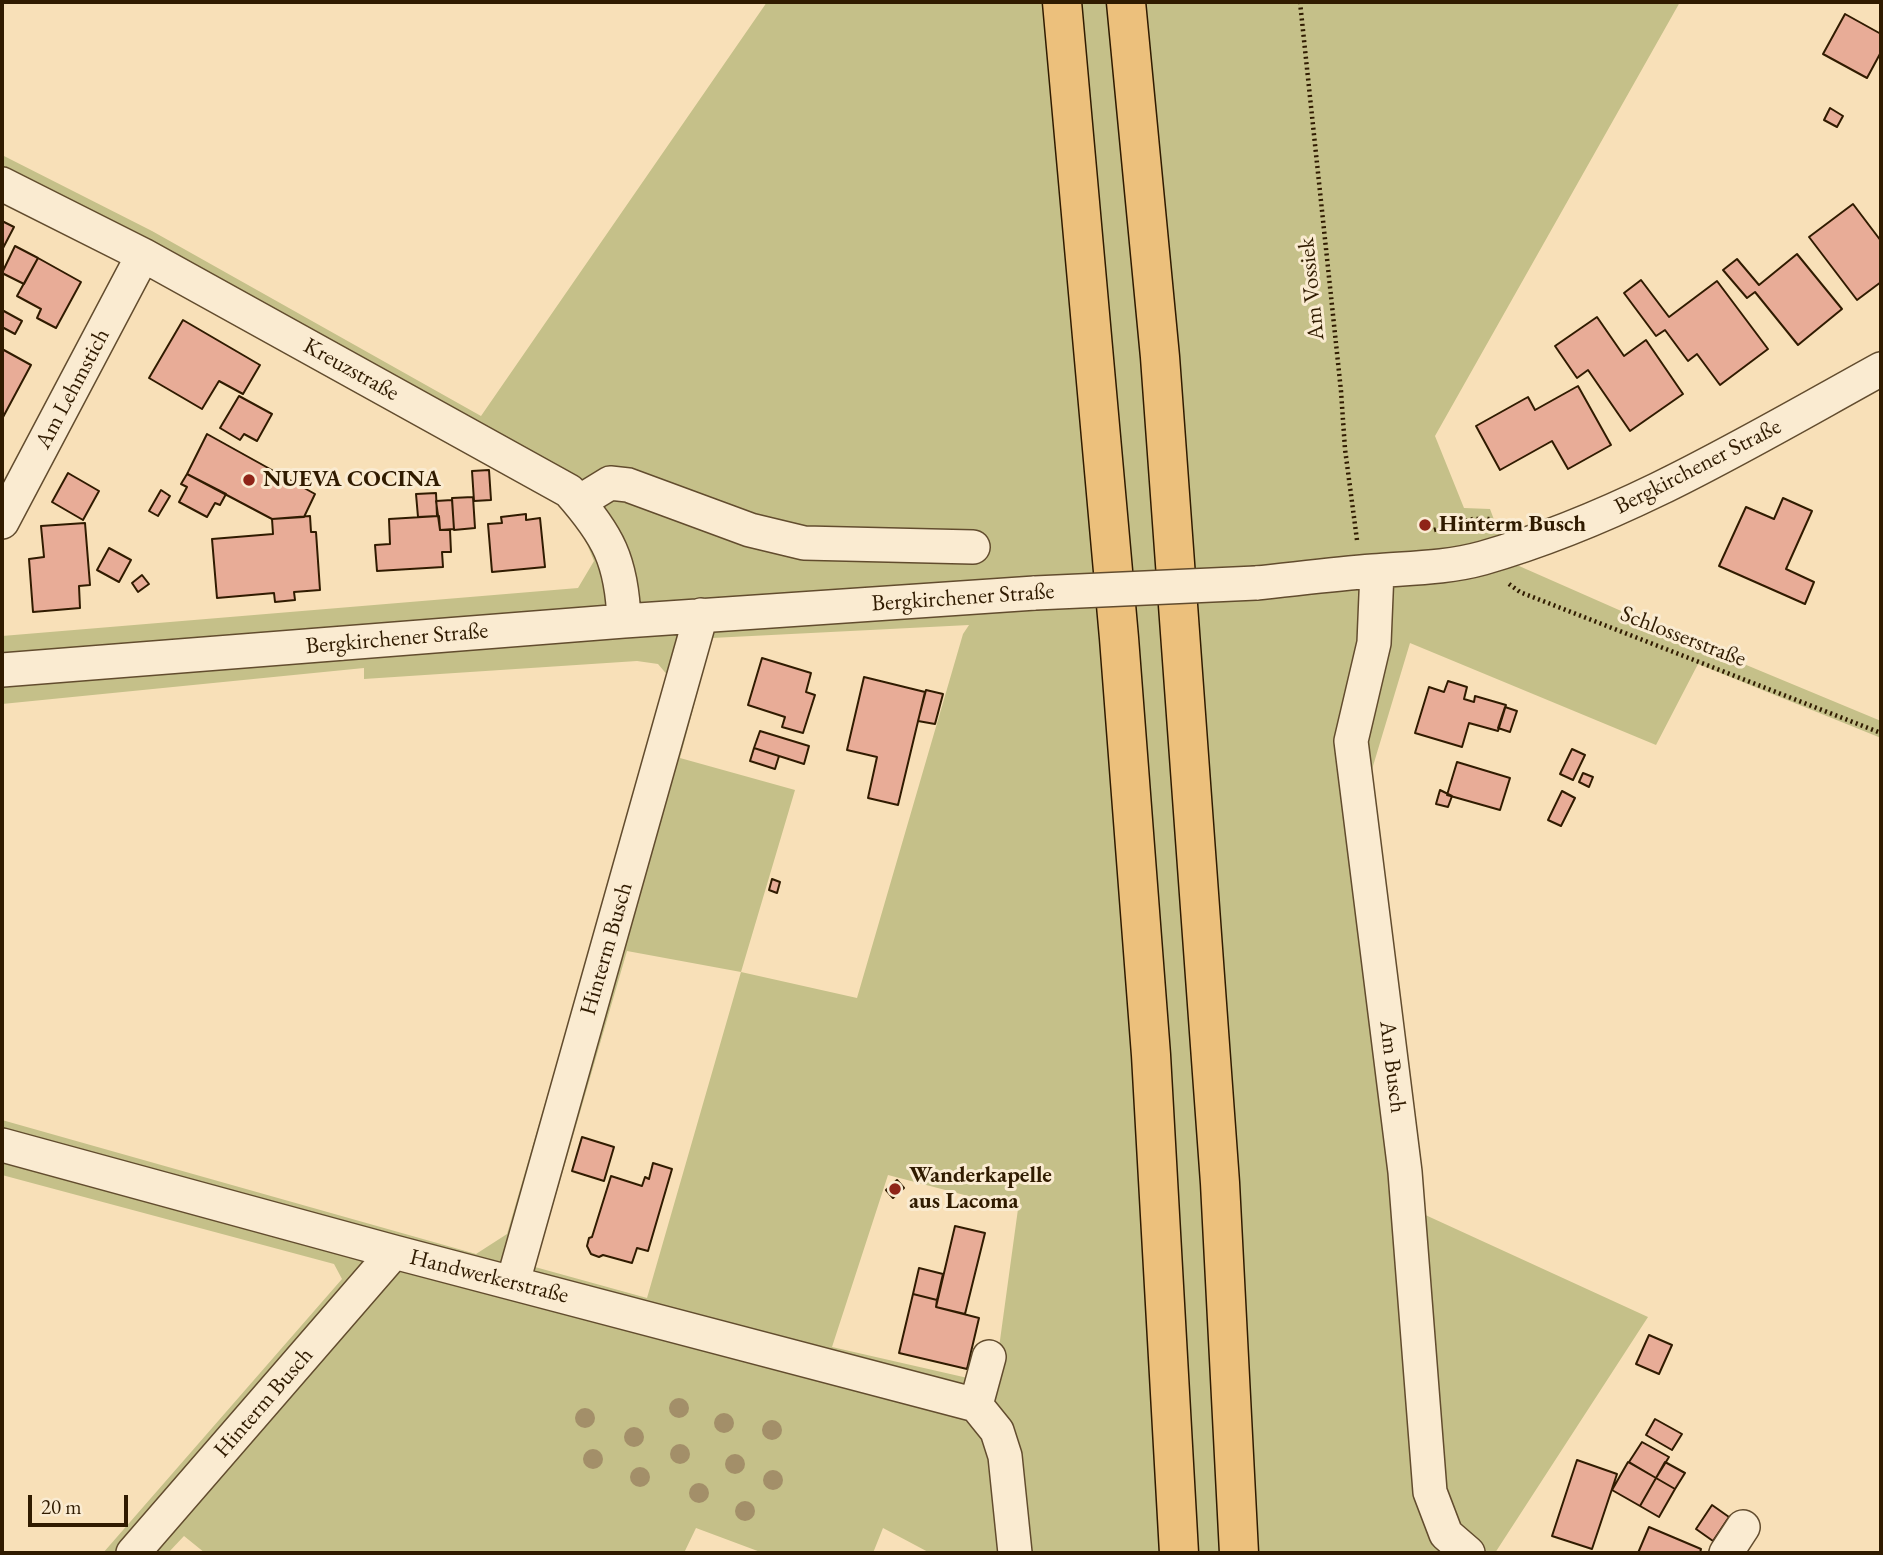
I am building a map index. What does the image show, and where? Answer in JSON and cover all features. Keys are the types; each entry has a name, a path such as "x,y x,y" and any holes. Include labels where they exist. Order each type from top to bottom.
{"highway":[{"path":"1062,2 1119,638 1151,1055 1179,1553"},
{"path":"1126,2 1160,357 1220,1183 1239,1553"}],"street":[{"name":"Kreuzstraße","path":"2,184 144,255 569,491 593,518 614,553 623,594 624,621"},
{"name":"Am Lehmstich","path":"2,522 144,255"},
{"name":"Bergkirchener Straße","path":"2,670 701,615 1035,593 1256,583 1370,571 1435,568 1483,558 1607,514 1670,485 1881,369"},
{"path":"579,502 610,483 628,485 750,530 804,543 973,547"},
{"name":"Am Busch","path":"1370,571 1374,643 1351,741 1405,1172 1430,1492 1446,1534 1468,1553"},
{"name":"Hinterm Busch","path":"513,1283 701,615"},
{"name":"Handwerkerstraße","path":"2,1146 976,1405"},
{"name":"Hinterm Busch","path":"133,1553 394,1252"},
{"path":"989,1357 976,1405 997,1431 1005,1456 1015,1553"}],"path":[{"name":"Am Vossiek","path":"1300,2 1345,449 1370,571"},
{"name":"Schlosserstraße","path":"1483,558 1494,571 1520,592 1881,733"}],"shaded area":[{"path":"767,2 1680,2 1435,436 1464,508 1490,509 1510,562 1703,647 1881,721 1881,738 1698,664 1656,745 1410,643 1370,776 1421,1213 1648,1317 1495,1553 930,1553 883,1528 873,1553 763,1553 696,1528 684,1553 205,1553 184,1536 168,1553 103,1553 342,1279 334,1264 2,1175 2,1120 476,1254 507,1234 669,677 658,664 637,661 364,679 364,668 2,704 2,636 578,588 594,561 577,520 560,501 135,266 2,199 2,155 152,231 481,416","holes":["969,625 963,634 857,998 741,972 795,790 680,758 712,638","627,951 741,972 647,1298 535,1267","888,1175 1018,1209 994,1384 832,1347"]}],"building":[{"path":"1845,14 1881,34 1881,52 1867,78 1823,54"},
{"path":"1830,108 1843,116 1837,127 1824,120"},
{"path":"1853,204 1881,241 1881,282 1857,300 1809,237"},
{"path":"2,221 14,227 2,250"},
{"path":"15,246 38,258 24,284 2,273"},
{"path":"1797,254 1842,309 1798,345 1755,292 1747,298 1723,270 1737,259 1759,285"},
{"path":"38,258 81,282 56,328 37,318 41,309 17,296"},
{"path":"1641,280 1669,317 1717,281 1768,349 1720,385 1697,354 1688,361 1665,330 1656,336 1624,293"},
{"path":"2,310 22,321 15,334 2,327"},
{"path":"1597,317 1624,356 1646,340 1683,394 1630,431 1588,370 1577,378 1555,346"},
{"path":"183,320 260,365 243,394 219,381 202,409 149,378"},
{"path":"2,349 31,365 2,419"},
{"path":"1578,386 1611,445 1568,469 1552,441 1500,470 1476,426 1528,397 1535,410"},
{"path":"239,396 272,414 257,441 244,434 240,440 220,428"},
{"path":"207,434 315,494 304,517 272,519 187,474"},
{"path":"489,470 491,500 474,501 472,471"},
{"path":"68,473 99,491 83,520 52,502"},
{"path":"187,474 226,494 220,505 215,503 207,517 179,502 187,487 181,484"},
{"path":"161,490 170,496 158,516 149,511"},
{"path":"436,493 437,516 418,517 416,494"},
{"path":"473,497 475,528 454,530 452,498"},
{"path":"1783,498 1812,511 1786,569 1814,582 1805,604 1719,566 1746,507 1774,519"},
{"path":"452,500 454,529 440,530 436,501"},
{"path":"526,514 526,520 540,518 545,567 492,572 488,524 502,523 501,517"},
{"path":"310,516 311,532 316,532 320,590 294,592 295,600 275,602 274,593 217,598 212,539 273,534 272,519"},
{"path":"439,516 440,530 450,530 451,552 442,552 443,567 377,571 375,545 390,544 389,519"},
{"path":"85,523 90,585 79,586 80,608 33,612 29,559 44,557 41,526"},
{"path":"109,548 131,560 119,582 97,570"},
{"path":"142,575 149,584 138,592 132,583"},
{"path":"762,658 811,673 806,692 815,695 803,733 782,727 785,717 748,705"},
{"path":"864,677 925,692 898,805 868,798 877,757 847,750"},
{"path":"1448,681 1467,687 1464,699 1474,702 1475,696 1506,705 1498,731 1469,723 1462,747 1415,733 1429,687 1444,692"},
{"path":"926,690 943,694 935,724 918,721"},
{"path":"1505,707 1517,711 1510,732 1498,728"},
{"path":"760,731 809,746 804,764 754,748"},
{"path":"754,748 779,756 775,769 750,761"},
{"path":"1572,749 1585,755 1573,780 1560,774"},
{"path":"1457,762 1510,778 1500,810 1447,795"},
{"path":"1583,773 1593,777 1589,787 1579,782"},
{"path":"1440,790 1452,796 1448,807 1436,804"},
{"path":"1562,791 1575,798 1561,826 1548,820"},
{"path":"772,879 780,882 777,893 769,890"},
{"path":"582,1137 614,1147 604,1181 572,1171"},
{"path":"653,1163 672,1169 648,1251 637,1248 632,1263 591,1254 587,1246 589,1238 592,1237 611,1176 642,1186 645,1177 649,1179"},
{"name":"Wanderkapelle aus Lacoma","path":"897,1180 904,1188 893,1198 886,1190"},
{"path":"955,1226 985,1233 965,1314 936,1307"},
{"path":"919,1268 943,1274 937,1300 913,1294"},
{"path":"913,1294 937,1300 936,1307 979,1318 967,1369 899,1353"},
{"path":"1649,1335 1672,1345 1659,1374 1636,1364"},
{"path":"1655,1419 1682,1434 1672,1450 1646,1435"},
{"path":"1642,1442 1669,1457 1656,1478 1629,1462"},
{"path":"1577,1460 1617,1474 1592,1549 1552,1536"},
{"path":"1628,1462 1656,1478 1640,1506 1612,1490"},
{"path":"1665,1462 1685,1473 1675,1489 1656,1478"},
{"path":"1656,1478 1675,1489 1659,1517 1640,1506"},
{"path":"1712,1505 1729,1517 1713,1541 1696,1529"},
{"path":"1649,1527 1701,1549 1700,1553 1638,1553"}],"place":[{"name":"NUEVA COCINA","path":"249,480"},
{"name":"Hinterm Busch","path":"1425,525"},
{"name":"Wanderkapelle aus Lacoma","path":"895,1189"}]}
